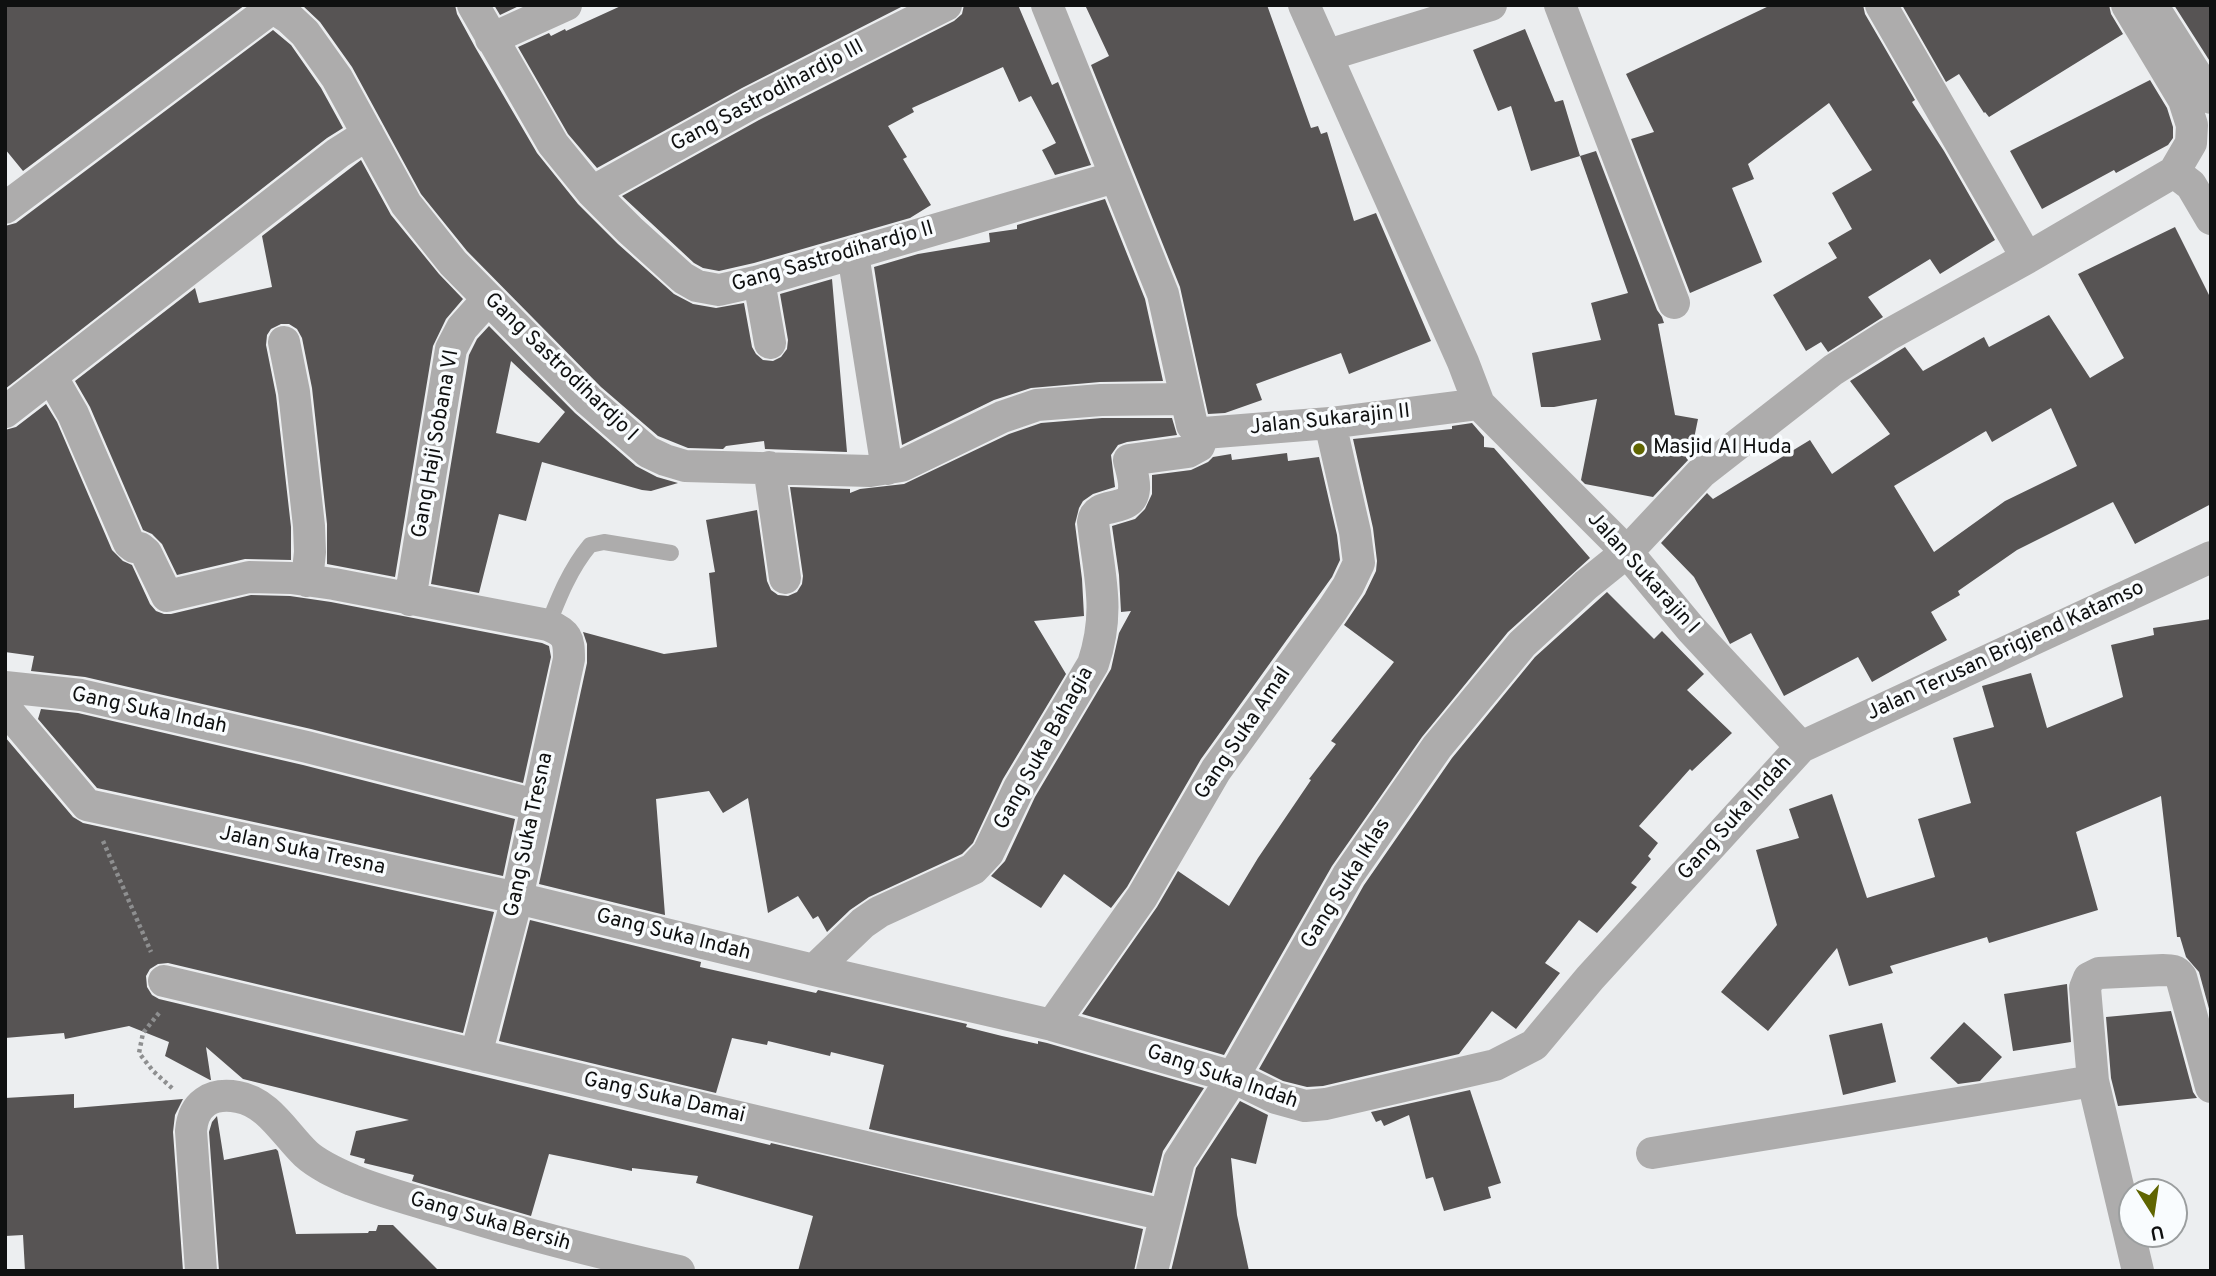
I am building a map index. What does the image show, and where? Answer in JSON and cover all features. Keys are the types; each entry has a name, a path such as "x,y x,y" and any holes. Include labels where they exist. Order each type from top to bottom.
{"street":[{"name":"Gang Sastrodihardjo II","path":"473,5 553,144 592,192 630,230 683,278 697,286 719,290 759,281 1115,177"},
{"path":"491,39 566,5"},
{"name":"Gang Sastrodihardjo III","path":"592,192 750,104 946,5"},
{"path":"1047,5 1163,294 1192,425 1204,433"},
{"path":"1304,5 1463,362 1479,404"},
{"path":"1328,55 1491,5"},
{"path":"1560,5 1674,303"},
{"path":"1881,5 2027,258"},
{"path":"2127,5 2184,100 2192,125 2190,143 2174,172 2191,185 2211,219"},
{"path":"2152,5 2211,98"},
{"path":"5,208 270,6"},
{"name":"Gang Sastrodihardjo I","path":"270,6 289,18 305,33 337,78 406,204 453,263 588,400 648,452 665,460 685,466 870,471 901,466 1002,417 1037,405 1101,400 1186,399"},
{"path":"5,412 338,153 368,134"},
{"name":"Gang Suka Iklas","path":"1152,1271 1179,1161 1233,1077 1348,875 1437,747 1522,644 1627,552 1700,473 1833,370 1888,335 2174,172"},
{"path":"853,254 887,469"},
{"path":"759,281 770,343"},
{"name":"Gang Haji Sobana VI","path":"410,600 451,349 462,328 488,299"},
{"path":"284,342 294,392 309,526 307,581"},
{"path":"51,376 73,414 102,476 129,543 146,553 167,596 248,577 291,578 548,625"},
{"name":"Jalan Sukarajin II","path":"1204,433 1330,423 1479,404"},
{"name":"Jalan Sukarajin I","path":"1479,404 1627,552 1691,629 1801,747"},
{"name":"Gang Suka Amal","path":"1052,1025 1142,897 1216,770 1333,610 1359,563 1355,532 1330,423"},
{"name":"Gang Suka Bahagia","path":"814,971 863,923 879,912 974,869 988,853 1019,788 1093,664 1099,646 1103,592 1093,522 1095,514 1119,506 1130,498 1134,488 1129,460 1188,452 1199,446 1204,433"},
{"path":"769,467 785,578"},
{"name":"Jalan Terusan Brigjend Katamso","path":"1801,747 2211,557"},
{"name":"Gang Suka Tresna","path":"476,1055 517,898 569,659 569,641 561,631 548,625"},
{"name":"Gang Suka Indah","path":"5,687 81,695 307,747 536,805"},
{"name":"Jalan Suka Tresna","path":"5,708 87,805 517,898"},
{"name":"Gang Suka Indah","path":"517,898 814,971 1052,1025 1233,1077 1276,1098 1304,1106 1326,1104 1495,1065 1534,1045 1590,978 1801,747"},
{"path":"2138,1271 2093,1081 2085,988 2089,978 2099,973 2172,970 2181,977 2211,1087"},
{"name":"Gang Suka Damai","path":"164,981 904,1156 1165,1214"},
{"path":"1652,1153 2093,1081"},
{"name":"Gang Suka Bersih","path":"201,1271 192,1119 196,1109 206,1101 219,1097 237,1097 255,1102 308,1155 328,1169 353,1180 400,1197 580,1249 678,1271"}],"lane":[{"path":"548,625 576,561 590,545 604,542 671,553"}],"building":[{"path":"5,5 245,5 23,171 5,149"},
{"path":"302,5 455,5 475,47 537,153 578,204 674,294 693,304 716,308 744,303 752,347 763,360 773,361 781,357 787,349 788,340 780,294 832,279 847,452 765,449 764,441 726,446 723,449 688,448 658,436 601,387 467,251 421,194 352,67 320,22"},
{"path":"494,5 521,5 500,15"},
{"path":"623,5 905,5 742,88 597,168 568,134 518,47 549,33 551,36 565,29 566,31"},
{"path":"964,5 1018,5 1052,85 1058,82 1091,165 1055,175 1042,150 1056,143 1031,96 1019,102 1003,67 912,108 914,112 888,126 907,157 903,159 931,205 910,218 719,271 694,263 622,196 759,120 954,21 962,14"},
{"path":"1085,5 1267,5 1311,128 1318,126 1321,134 1327,132 1354,221 1376,213 1431,341 1349,374 1341,353 1256,384 1262,400 1225,413 1208,414 1180,287 1091,65 1109,56"},
{"path":"1771,5 1863,5 1865,14 1915,100 1912,102 1944,151 1995,240 1940,274 1930,259 1868,297 1883,317 1828,352 1821,342 1806,351 1773,295 1837,258 1828,243 1852,229 1832,193 1872,170 1829,103 1748,164 1754,179 1732,188 1762,262 1690,293 1631,139 1654,132 1626,74"},
{"path":"1902,5 2109,5 2111,14 2123,34 1989,117 1959,74 1946,82"},
{"path":"2174,5 2211,5 2211,63"},
{"path":"1525,29 1555,102 1563,100 1580,156 1531,171 1511,106 1498,111 1473,50"},
{"path":"273,30 291,45 321,88 343,128 5,389 5,226 16,223"},
{"path":"2150,80 2167,108 2173,127 2173,138 2168,145 2116,173 2114,170 2042,209 2010,151"},
{"path":"1596,151 1664,323 1658,324 1675,415 1698,419 1690,458 1653,497 1585,484 1581,480 1597,399 1541,407 1532,353 1601,340 1591,303 1628,293 1580,156"},
{"path":"361,160 391,215 463,299 446,319 433,346 395,577 327,564 327,524 312,388 302,338 297,329 289,324 281,324 271,329 266,345 276,395 291,527 291,560 245,559 177,575 162,544 152,534 143,530 90,407 75,381 195,288 199,303 272,287 262,236"},
{"path":"1105,199 1145,299 1163,381 1100,382 1031,388 994,400 902,445 874,267 918,254 990,242 989,233 1017,229 1017,225"},
{"path":"2175,227 2211,299 2211,504 2135,544 2113,502 2017,550 1958,591 1960,595 1931,612 1947,640 1872,682 1858,657 1784,696 1751,633 1730,644 1694,577 1661,543 1707,493 1713,499 1810,440 1832,474 1890,434 1850,381 1905,347 1923,371 1984,337 1989,347 2049,315 2090,378 2124,358 2078,274","holes":["2051,408 2077,466 2005,501 1934,552 1894,486 1986,431 1992,442"]},
{"path":"489,326 575,413 636,466 657,477 678,483 651,491 642,490 542,462 526,521 499,514 479,593 431,584 469,355 477,339","holes":["511,361 565,412 539,443 496,433"]},
{"path":"46,404 57,422 112,550 123,561 132,565 156,611 171,614 251,595 290,596 549,646 551,657 523,783 311,729 85,677 31,671 34,656 5,652 5,430 16,427"},
{"path":"1102,418 1172,418 1177,435 1118,445 1111,455 1115,487 1093,494 1083,501 1079,508 1075,524 1084,616 1034,621 1066,674 1003,779 973,843 962,854 869,897 850,910 827,932 818,916 813,919 798,896 768,913 748,798 723,813 709,791 656,799 665,915 539,884 587,663 587,644 583,632 664,654 717,647 709,573 715,572 706,520 757,510 767,581 771,590 778,595 788,596 797,592 803,576 790,487 850,489 850,493 860,489 904,484 1009,434 1041,423"},
{"path":"1472,423 1484,437 1484,447 1494,448 1590,558 1508,632 1422,737 1332,866 1224,1055 1082,1014 1157,907 1178,871 1229,906 1311,780 1309,779 1336,744 1331,741 1394,662 1344,625 1365,594 1376,571 1377,561 1373,528 1353,439 1452,429 1452,426"},
{"path":"1287,453 1288,461 1319,457 1340,560 1332,577 1201,759 1127,887 1111,908 1064,874 1041,908 991,876 1005,861 1035,797 1111,669 1119,633 1131,611 1121,612 1112,526 1135,519 1145,509 1152,494 1152,475 1191,470 1213,457 1231,454 1232,460"},
{"path":"1607,592 1654,639 1662,631 1704,674 1687,690 1732,733 1692,771 1690,769 1639,826 1658,843 1648,856 1651,859 1631,883 1637,887 1597,933 1579,920 1545,963 1560,973 1516,1029 1492,1011 1459,1054 1323,1086 1307,1087 1283,1081 1259,1069 1364,885 1452,758 1535,657"},
{"path":"2211,619 2211,1016 2199,972 2186,957 2180,937 2177,937 2161,796 2076,832 2098,910 1989,943 1987,937 1890,966 1893,973 1849,986 1837,948 1768,1031 1721,992 1777,925 1756,850 1799,838 1789,809 1832,794 1867,898 1935,877 1918,819 1971,803 1953,738 1994,727 1982,686 2031,673 2047,728 2123,697 2111,645 2154,635 2153,628"},
{"path":"41,709 78,713 303,765 515,819 503,876 97,788 38,719"},
{"path":"5,737 73,817 83,823 494,912 463,1033 168,963 158,964 150,969 146,976 147,987 152,995 159,999 770,1145 771,1143 1143,1229 1134,1271 798,1271 813,1216 696,1183 698,1176 632,1168 632,1171 549,1154 531,1216 412,1181 414,1175 364,1163 365,1159 350,1155 356,1131 409,1120 243,1079 206,1047 211,1080 165,1056 169,1042 129,1026 65,1039 64,1033 5,1038"},
{"path":"530,920 701,962 700,967 816,993 818,990 967,1024 966,1027 1038,1044 1038,1041 1047,1043 1204,1088 1163,1151 1152,1193 869,1129 884,1065 831,1052 830,1056 768,1041 767,1045 732,1038 716,1093 499,1041"},
{"path":"2067,984 2071,1042 2013,1051 2004,994"},
{"path":"2171,1011 2193,1092 2197,1098 2118,1106 2111,1078 2106,1017"},
{"path":"1964,1022 2002,1057 1980,1081 1958,1084 1930,1058"},
{"path":"1882,1023 1896,1082 1843,1095 1829,1035"},
{"path":"1470,1090 1501,1183 1488,1187 1491,1198 1444,1211 1433,1177 1426,1179 1409,1115 1384,1126 1381,1120 1376,1122 1371,1112"},
{"path":"74,1094 74,1108 183,1099 175,1115 173,1132 183,1271 25,1271 23,1235 5,1236 5,1098"},
{"path":"1240,1101 1268,1115 1256,1164 1231,1158 1237,1215 1249,1271 1171,1271 1196,1168"},
{"path":"217,1116 224,1160 276,1149 278,1151 296,1234 368,1233 376,1231 378,1225 393,1225 439,1271 219,1271 209,1132"}],"place":[{"name":"Masjid Al Huda","path":"1639,449"}]}
